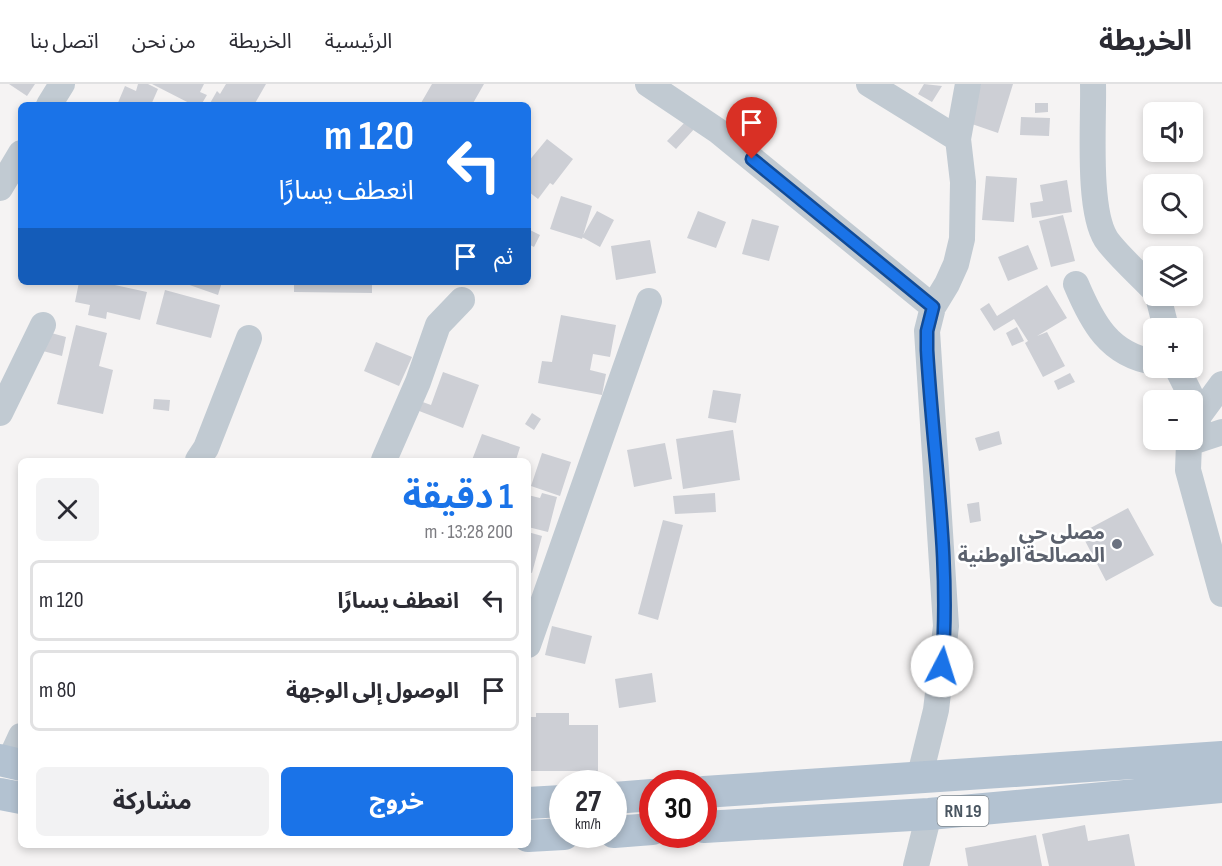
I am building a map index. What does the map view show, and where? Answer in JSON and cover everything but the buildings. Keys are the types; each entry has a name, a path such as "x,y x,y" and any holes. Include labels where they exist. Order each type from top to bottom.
{"main road":[{"name":"RN 19","path":"717,791 1222,757"},
{"path":"912,779 902,787 904,802 930,814 954,807 958,795 952,776"},
{"name":"RN 19","path":"717,826 930,814 1222,787"},
{"path":"0,794 18,797"},
{"path":"531,803 549,802"},
{"path":"531,836 549,835"}],"street":[{"path":"52,102 62,84"},
{"path":"648,84 726,138 933,307"},
{"path":"868,84 958,139"},
{"path":"912,779 936,710 946,626 927,331 933,307 951,274 962,239 963,182 958,139 968,84"},
{"path":"1093,84 1095,201 1100,224 1106,240 1143,279"},
{"path":"0,188 18,158"},
{"path":"1076,284 1091,318 1108,340 1143,361"},
{"path":"385,458 418,382 438,325 462,300"},
{"path":"531,636 649,301"},
{"path":"0,413 43,325"},
{"path":"199,458 206,448 249,338"},
{"path":"1203,415 1222,384"},
{"path":"1203,432 1222,432"},
{"path":"1191,450 1188,470 1222,594"},
{"path":"915,866 930,814"}],"place":[{"name":"مصلى حي المصالحة الوطنية","path":"1117,544"}],"route":[{"path":"752,159 933,307 927,331 927,350 946,626 942,666"}]}
